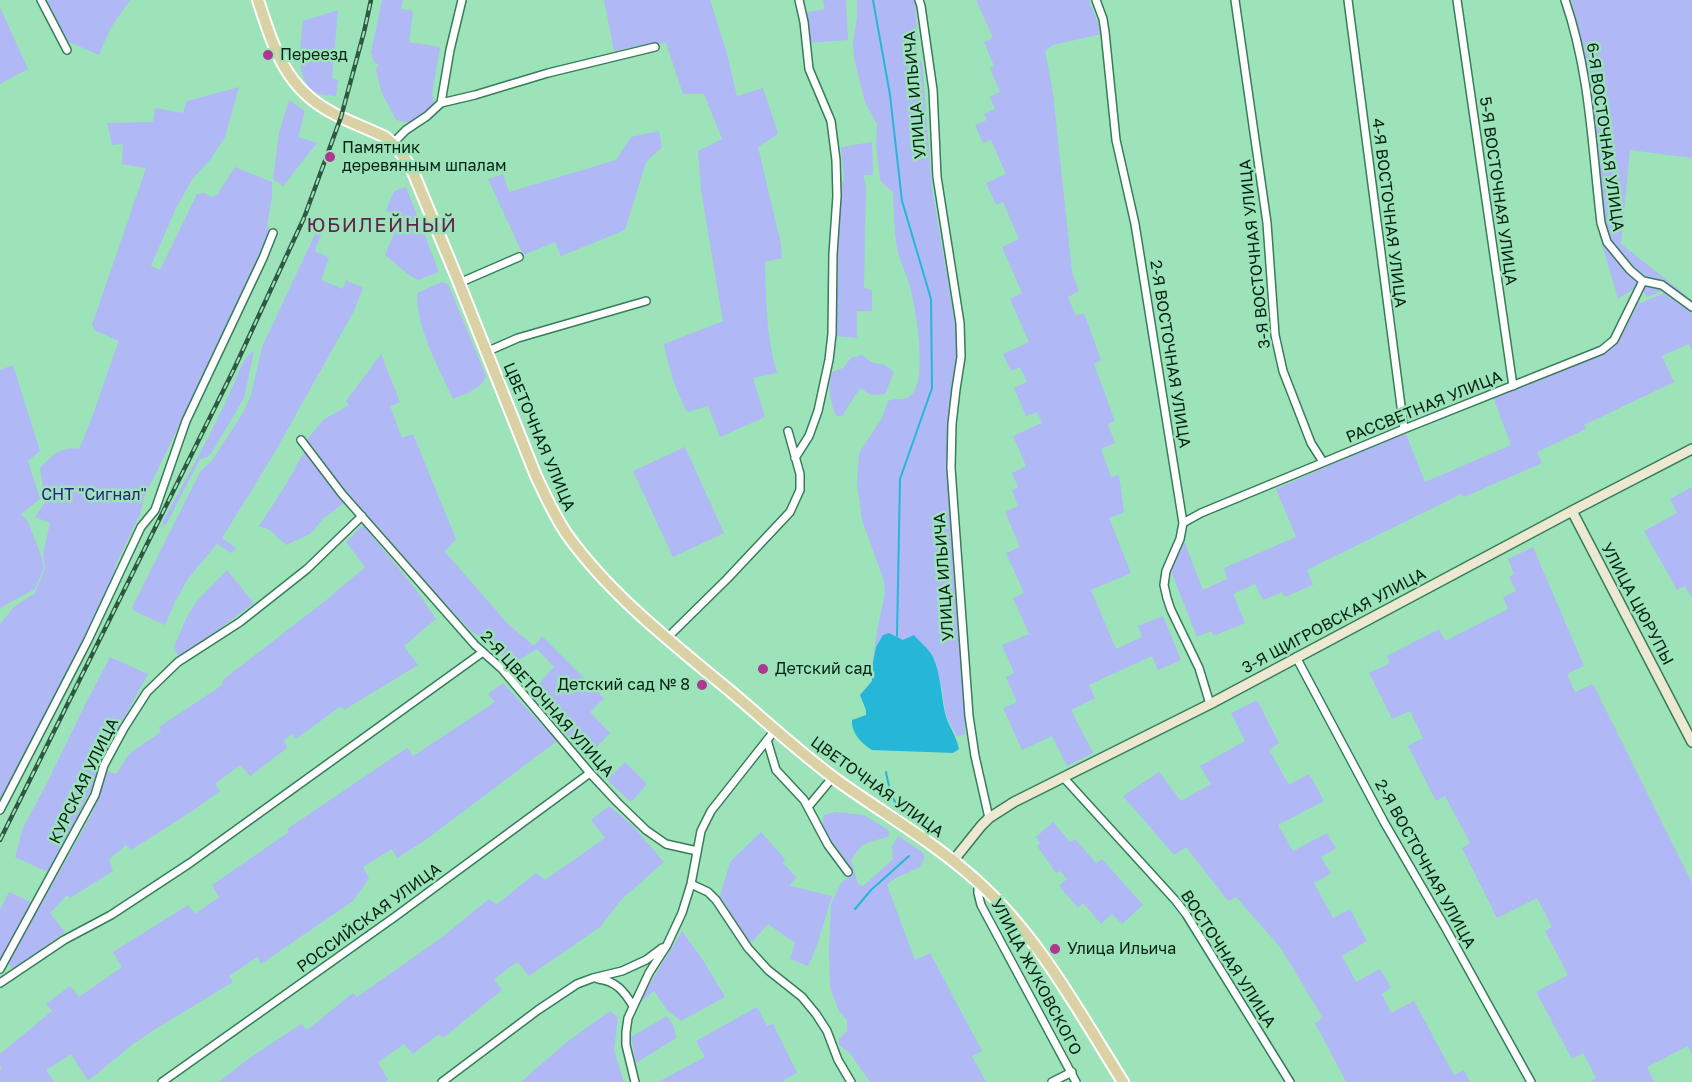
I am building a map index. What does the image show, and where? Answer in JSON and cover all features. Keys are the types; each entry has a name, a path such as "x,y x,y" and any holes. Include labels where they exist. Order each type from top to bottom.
{"main road":[{"name":"ЦВЕТОЧНАЯ УЛИЦА","path":"258,0 270,38 282,64 289,77 305,95 331,112 393,143 404,157 459,283 550,506 565,531 601,576 667,638 833,777 953,861"},
{"path":"953,861 978,883 1034,942 1123,1082"}],"street":[{"path":"41,0 67,51"},
{"path":"441,103 462,0"},
{"path":"795,458 809,436 818,411 829,360 837,196 836,160 831,121 809,69 799,0"},
{"name":"УЛИЦА ИЛЬИЧА","path":"919,0 933,90 937,177 960,324 961,357 952,424 951,468 969,716 975,756 989,818"},
{"name":"2-Я ВОСТОЧНАЯ УЛИЦА","path":"1096,0 1104,25 1116,140 1135,224 1183,523 1180,539 1166,571 1164,585 1171,610 1199,668 1210,704"},
{"name":"3-Я ВОСТОЧНАЯ УЛИЦА","path":"1235,0 1267,223 1275,334 1282,371 1311,443 1323,462"},
{"name":"4-Я ВОСТОЧНАЯ УЛИЦА","path":"1348,0 1404,429"},
{"name":"5-Я ВОСТОЧНАЯ УЛИЦА","path":"1457,0 1513,386"},
{"name":"6-Я ВОСТОЧНАЯ УЛИЦА","path":"1565,0 1574,24 1587,92 1601,223 1607,242 1630,270 1643,281 1662,285 1692,307"},
{"path":"393,143 441,103 548,73 655,47"},
{"path":"0,810 88,640 141,527 156,510 186,421 264,258 273,232"},
{"path":"459,283 519,257"},
{"name":"РАССВЕТНАЯ УЛИЦА","path":"1183,523 1201,513 1323,462 1602,350 1614,340 1643,281"},
{"path":"486,352 518,338 646,301"},
{"path":"667,638 790,512 800,490 800,474 788,431"},
{"name":"2-Я ЦВЕТОЧНАЯ УЛИЦА","path":"301,440 362,516 483,652 502,669 590,773 646,830 666,843 697,851"},
{"name":"3-Я ЩИГРОВСКАЯ УЛИЦА","path":"989,818 1014,802 1210,704 1692,449"},
{"name":"УЛИЦА ЦЮРУПЫ","path":"1572,511 1692,742"},
{"name":"КУРСКАЯ УЛИЦА","path":"0,969 95,795 104,765 147,692 178,662 240,622 307,569 362,516"},
{"path":"0,983 64,940 111,915 190,863 483,652"},
{"name":"2-Я ВОСТОЧНАЯ УЛИЦА","path":"1296,657 1384,822 1531,1082"},
{"path":"635,1082 626,1045 626,1032 633,1006 682,913 691,884 701,831 711,811 775,730"},
{"path":"767,740 776,770 804,800 828,845 849,872"},
{"name":"РОССИЙСКАЯ УЛИЦА","path":"162,1082 396,916 590,773"},
{"path":"808,807 833,777"},
{"name":"ВОСТОЧНАЯ УЛИЦА","path":"1063,777 1186,914 1290,1082"},
{"path":"953,861 989,818"},
{"name":"УЛИЦА ЖУКОВСКОГО","path":"978,883 981,905 1076,1082"},
{"path":"691,884 708,892 716,900 748,948 768,970 802,997 816,1014 851,1082"},
{"path":"442,1082 538,1010 577,984 622,971 646,960 667,945"},
{"path":"593,978 608,980 625,992 633,1006"},
{"path":"1052,1082 1071,1072"}],"green space":[{"path":"47,0 130,0 110,29 99,55 67,41"},
{"path":"382,0 403,0 401,9 413,11 409,42 440,47 432,94 434,102 431,109 411,123 396,120 381,91 376,69 379,65 374,62 371,53"},
{"path":"604,0 710,0 726,50 737,96 763,88 777,130 778,134 758,147 781,244 782,258 765,262 769,332 777,373 753,378 765,417 720,437 708,406 687,412 673,378 664,344 723,321 701,190 698,151 722,139 704,94 683,94 666,43 614,51"},
{"path":"823,0 846,0 848,40 808,43 805,13 825,9"},
{"path":"857,0 915,0 918,45 917,49 913,50 913,54 922,62 932,188 957,336 957,364 948,427 947,467 965,724 965,734 957,737 946,716 934,659 914,636 903,640 889,634 883,635 876,647 872,667 885,593 884,581 862,520 857,483 859,453 882,418 888,401 904,398 913,393 917,385 920,357 912,294 898,253 893,192 881,182 876,146 877,124 865,102 854,58 853,42"},
{"path":"976,0 1089,0 1102,34 1053,45 1045,51 1053,93 1072,272 1079,291 1068,297 1076,316 1084,313 1101,360 1094,364 1115,421 1108,424 1115,443 1101,449 1111,477 1119,475 1124,512 1109,518 1131,573 1091,590 1116,649 1142,637 1138,626 1163,616 1181,660 1158,670 1152,656 1089,685 1095,698 1071,710 1093,753 1067,766 1052,736 1022,750 1003,708 1017,702 1006,677 1014,673 1002,645 1029,634 1013,598 1024,593 1006,553 1020,547 1005,512 1018,506 1012,490 1018,487 1012,473 1026,466 1013,436 1042,423 1037,412 1026,416 1014,388 1027,382 1020,367 1011,371 1003,354 1029,342 1010,299 1022,293 1002,247 1019,239 1003,202 996,205 986,183 1006,174 991,140 983,143 975,125 987,120 984,114 995,109 990,97 1000,92 990,68 994,66 984,42 993,38"},
{"path":"1571,0 1692,0 1692,158 1630,150 1621,244 1687,296 1667,289 1647,297 1640,285 1618,299 1600,237 1592,187 1592,111 1584,53"},
{"path":"0,7 28,69 0,84"},
{"path":"338,10 332,78 338,80 336,96 321,95 309,87 301,70 300,50 303,21"},
{"name":"СНТ \"Сигнал\"","path":"239,87 225,137 210,160 193,178 176,208 151,266 160,270 197,194 205,193 211,197 217,195 235,167 272,182 267,226 270,235 254,274 144,497 140,514 114,569 118,571 0,805 0,624 14,607 35,593 45,568 43,554 50,523 35,517 45,502 40,468 57,452 73,448 79,449 119,341 96,331 92,325 146,168 122,164 123,144 112,145 107,123 153,122 155,108 183,113 187,101"},
{"path":"289,100 305,111 298,137 317,143 283,186 273,179 279,133"},
{"path":"659,131 662,147 646,162 625,230 561,256 555,242 523,255 488,179 503,174 509,192 616,160 631,137"},
{"path":"872,142 873,175 863,175 866,186 864,288 872,290 872,311 857,311 857,338 836,336 833,254 839,190 844,179 841,147"},
{"path":"406,187 439,272 418,280 385,255 401,217 386,211 394,191"},
{"path":"317,230 322,232 315,251 329,258 321,280 343,289 346,280 363,288 354,311 272,457 222,538 236,548 231,553 217,544 187,580 165,625 132,608 200,472 213,459 243,413 251,395 262,347"},
{"path":"442,282 448,284 486,376 477,388 453,399 429,348 418,307 417,293"},
{"path":"1664,293 1692,313 1692,351 1689,344 1662,356 1674,382 1584,425 1586,429 1537,452 1542,463 1464,497 1461,494 1307,570 1313,585 1284,597 1282,592 1263,600 1255,584 1233,594 1245,623 1214,636 1211,631 1197,637 1171,571 1184,541 1203,590 1227,579 1224,568 1296,537 1276,489 1405,432 1425,482 1511,445 1493,397 1606,353 1617,343 1638,304"},
{"path":"254,351 244,398 212,452 200,459 167,523 162,527 163,521 217,420 241,367"},
{"path":"381,354 400,402 390,406 402,438 413,434 456,539 445,552 508,624 534,646 542,636 604,698 590,712 610,733 589,755 610,777 625,762 647,784 631,802 578,750 532,691 554,667 537,649 511,665 495,646 472,632 354,501 306,441 323,420 349,405 346,401"},
{"path":"862,355 873,363 885,365 894,372 885,394 871,395 860,388 842,416 836,416 830,394 832,372 843,368 851,358"},
{"path":"13,365 40,451 28,461 40,499 21,514 28,522 44,568 35,589 0,608 0,370"},
{"path":"685,447 724,533 673,557 633,471"},
{"path":"304,452 345,502 324,518 310,534 286,545 270,530 259,526"},
{"path":"1692,487 1692,598 1685,586 1677,590 1644,531 1677,513 1670,499"},
{"path":"363,525 414,587 436,619 404,646 418,665 344,710 341,706 296,739 292,734 284,740 287,748 250,776 240,765 215,784 220,791 194,810 131,850 126,845 109,859 113,871 70,898 67,895 50,913 65,932 13,970 8,963 88,821 99,797 106,770 116,774 130,753 161,732 159,727 221,686 224,679 365,567 346,542"},
{"path":"1533,547 1584,666 1567,674 1575,692 1593,684 1692,883 1692,1055 1688,1046 1647,1067 1654,1082 1590,1082 1596,1078 1583,1053 1572,1059 1536,992 1568,975 1545,931 1552,927 1537,898 1497,918 1462,848 1470,843 1445,796 1436,801 1408,746 1423,738 1410,711 1392,719 1369,673 1390,663 1387,656 1439,629 1445,641 1508,609 1503,597 1516,591 1509,577 1514,574 1508,559"},
{"path":"227,570 254,603 182,657 177,654 174,646 188,615 197,601"},
{"path":"110,657 148,674 97,767 96,781 48,872 15,857 23,828"},
{"path":"503,683 557,741 424,841 397,858 392,849 363,867 369,878 353,901 261,964 257,957 229,976 233,982 133,1044 88,1081 71,1054 46,1070 54,1082 0,1082 2,1069 0,1054 52,1011 46,1004 70,986 79,997 122,967 113,952 188,905 195,914 219,897 212,885 289,832 287,829 407,748 413,756 495,702 488,694"},
{"path":"1257,700 1279,743 1269,750 1289,785 1309,774 1324,801 1278,825 1293,851 1327,833 1336,848 1321,857 1331,874 1314,883 1333,918 1350,909 1367,941 1342,956 1356,982 1380,969 1391,988 1382,994 1391,1013 1414,1001 1454,1075 1464,1070 1470,1082 1346,1082 1315,1023 1323,1018 1280,947 1236,897 1228,901 1186,847 1174,855 1123,796 1159,772 1181,801 1211,784 1200,766 1245,741 1231,713"},
{"path":"609,806 632,825 664,862 621,900 600,927 529,976 517,962 494,979 502,990 443,1038 439,1034 413,1054 404,1044 378,1062 388,1080 385,1082 219,1082 248,1059 301,1024 307,1030 353,993 357,997 441,938 489,899 496,905 536,873 545,880 605,838 591,820"},
{"path":"835,812 864,815 888,830 889,836 864,845 851,860 858,884 863,886 893,859 892,847 898,836 922,852 925,857 920,867 894,879 887,885 915,960 930,953 982,1051 972,1056 986,1082 870,1082 849,1052 839,1045 839,1039 847,1031 847,1020 839,1011 830,987 831,904 841,883 850,876 848,865 822,827 824,815"},
{"path":"1053,822 1070,842 1075,839 1096,863 1102,859 1143,905 1122,924 1112,914 1101,924 1083,903 1078,908 1059,886 1067,879 1060,871 1056,873 1037,846 1040,843 1036,837"},
{"path":"761,832 785,859 783,863 796,877 790,886 832,896 808,966 790,959 795,943 768,924 752,942 748,942 720,896 730,862"},
{"path":"9,892 33,903 0,960 0,910"},
{"path":"682,931 725,997 681,1021 667,1010 654,991 637,1005"},
{"path":"757,1007 767,1026 773,1024 797,1073 784,1082 658,1082 705,1057 696,1041"},
{"path":"610,1011 618,1018 614,1050 624,1082 521,1082 567,1042"},
{"path":"667,1016 674,1027 676,1038 636,1063 631,1037"}],"shaded area":[{"path":"889,633 903,640 914,635 933,657 945,713 959,749 953,753 872,750 855,733 852,720 866,715 860,695 872,681 876,647 883,635"}],"waterway":[{"path":"873,0 890,95 902,201 931,299 932,388 900,479 897,636"},
{"path":"886,772 891,793 897,804 927,821 929,829"},
{"path":"855,909 871,890 909,856"}],"railway":[{"path":"0,840 234,369 304,218 341,117 371,0"}],"place":[{"name":"Переезд","path":"268,55"},
{"name":"Памятник деревянным шпалам","path":"330,157"},
{"name":"Детский сад","path":"763,669"},
{"name":"Детский сад № 8","path":"702,685"},
{"name":"Улица Ильича","path":"1055,949"}],"district":[{"name":"ЮБИЛЕЙНЫЙ","path":"382,226"}]}
